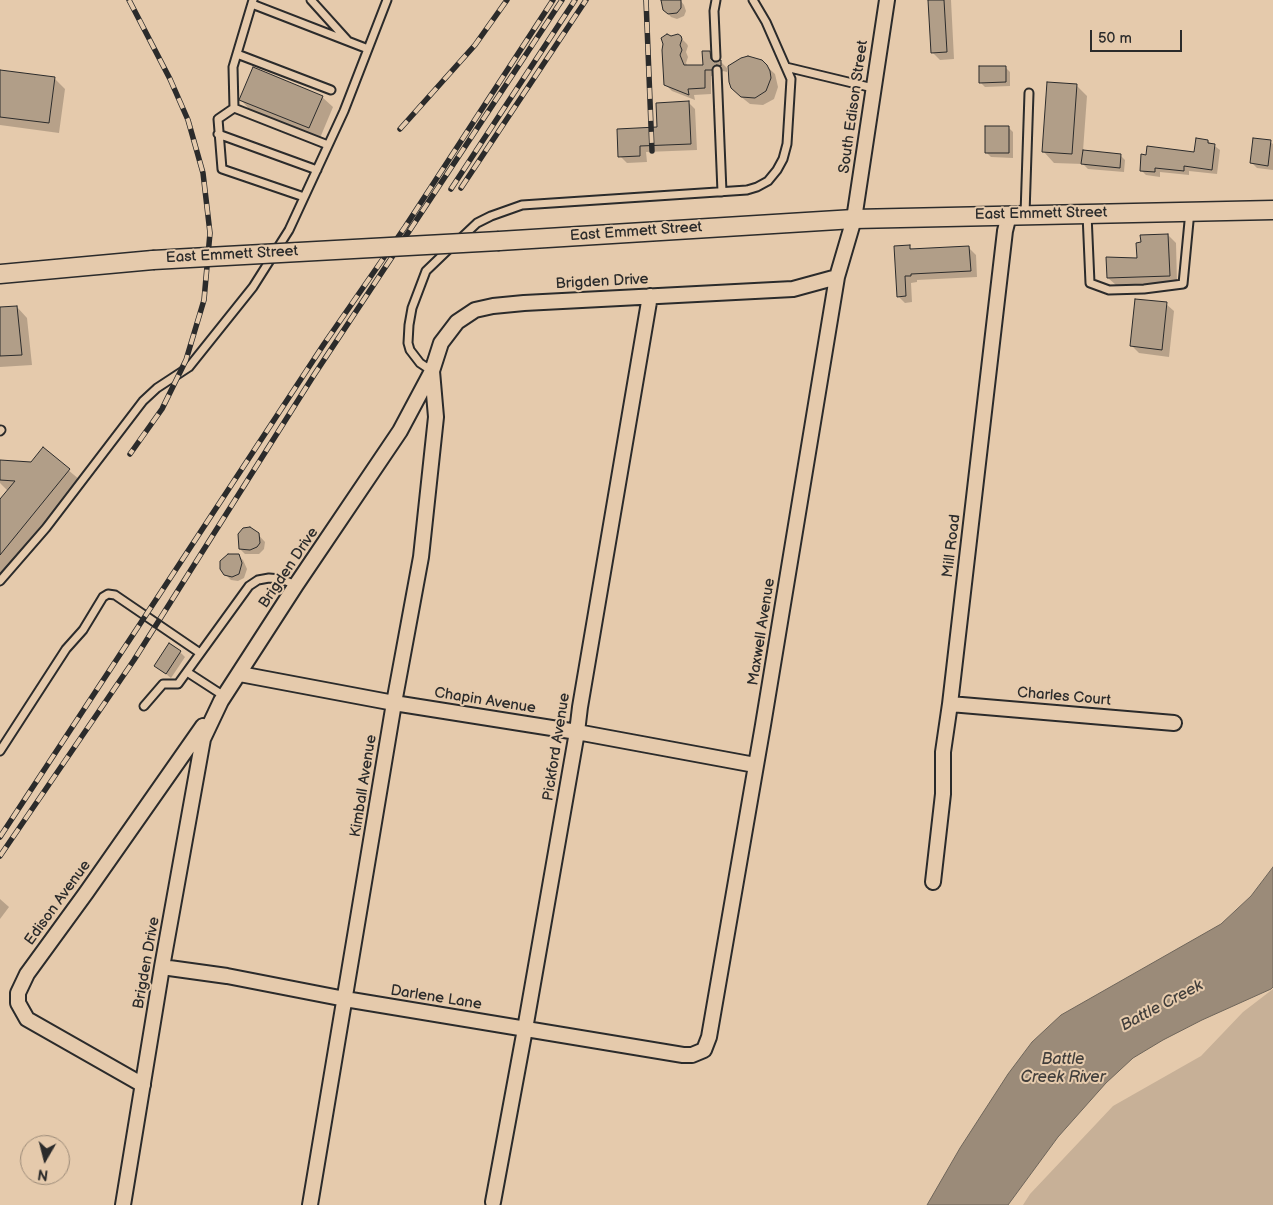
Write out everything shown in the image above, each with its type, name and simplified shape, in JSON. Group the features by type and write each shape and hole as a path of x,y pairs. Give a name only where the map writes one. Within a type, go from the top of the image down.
{"street":[{"name":"South Edison Street","path":"854,219 887,0"},
{"name":"East Emmett Street","path":"0,274 153,260 854,219 1273,210"},
{"name":"Mill Road","path":"933,882 942,794 942,752 950,704 1005,231 1017,215"},
{"name":"Maxwell Avenue","path":"704,1050 709,1037 837,277 854,219"},
{"name":"Brigden Drive","path":"123,1205 162,966 203,739 223,699 296,585 400,431 432,371 441,343 457,322 475,310 524,302 793,289 837,277"},
{"name":"Pickford Avenue","path":"493,1202 577,732 650,296"},
{"name":"Kimball Avenue","path":"310,1205 394,703 421,557 436,417 432,371"},
{"name":"Chapin Avenue","path":"240,674 252,678 394,703 577,732 755,764"},
{"name":"Edison Avenue","path":"143,1085 27,1018 18,1003 18,993 27,974 223,699"},
{"name":"Charles Court","path":"950,704 1174,723"},
{"name":"Darlene Lane","path":"162,966 227,976 345,999 683,1055 692,1055 704,1050"}],"lane":[{"path":"312,0 349,42"},
{"path":"0,581 46,528 143,401 157,388 189,367 253,287 289,230 304,198 344,111 387,0"},
{"path":"716,0 714,12 716,57"},
{"path":"432,371 420,363 410,350 409,334 412,308 429,267 477,223 522,205 747,190 768,181 783,159 787,144 791,78 766,22 753,0"},
{"path":"234,108 234,67 252,2 368,49"},
{"path":"237,54 331,90"},
{"path":"786,67 873,88"},
{"path":"717,70 722,192"},
{"path":"1017,215 1029,93"},
{"path":"234,108 328,145"},
{"path":"234,108 218,119 222,169 304,198"},
{"path":"218,134 317,170"},
{"path":"1087,213 1090,284 1109,290 1144,289 1183,284 1190,211"},
{"path":"144,706 163,684 178,684 249,586 258,580 269,578 281,579 296,585"},
{"path":"0,751 66,649 82,630 103,597 108,594 115,595 200,654"},
{"path":"187,672 223,699"}],"shaded area":[{"path":"1273,989 1273,1205 1023,1205 1030,1194 1113,1106 1201,1056 1243,1012"}],"water":[{"name":"Battle Creek River","path":"1273,867 1273,987 1271,989 1202,1020 1133,1058 1106,1083 1058,1137 1008,1205 927,1205 960,1148 1008,1074 1032,1042 1061,1015 1221,924 1251,896"}],"building":[{"path":"661,0 681,0 681,8 677,13 668,14 663,10"},
{"path":"928,0 944,0 947,52 931,53"},
{"path":"667,34 671,36 678,34 681,36 680,45 682,50 680,55 684,65 703,65 702,51 710,51 711,59 714,62 721,60 721,66 716,65 712,70 705,70 705,88 688,89 689,95 664,85 663,44 661,38"},
{"path":"748,56 762,60 770,71 771,78 766,91 755,98 741,97 731,88 729,82 728,66"},
{"path":"979,66 1006,66 1006,82 979,83"},
{"path":"253,67 323,96 309,128 239,100"},
{"path":"0,70 55,77 49,123 0,117"},
{"path":"1047,82 1077,84 1072,154 1042,152"},
{"path":"689,101 691,144 640,146 640,156 618,157 617,129 657,127 656,103"},
{"path":"985,126 1009,126 1009,153 985,153"},
{"path":"1196,138 1208,140 1208,143 1215,144 1212,170 1184,166 1184,171 1155,168 1155,172 1140,171 1141,154 1146,155 1147,146 1194,152"},
{"path":"1253,138 1271,140 1268,166 1250,163"},
{"path":"1083,150 1121,154 1120,168 1081,164"},
{"path":"1168,234 1170,276 1107,278 1106,257 1137,258 1136,243 1141,242 1140,235"},
{"path":"910,245 910,249 969,246 971,271 911,274 911,276 905,276 906,296 897,297 894,246"},
{"path":"1135,299 1167,302 1162,350 1130,346"},
{"path":"17,306 22,355 0,356 0,307"},
{"path":"43,447 70,469 0,555 0,499 15,481 0,480 0,460 31,462"},
{"path":"250,527 259,533 260,543 257,547 250,550 239,549 238,534 243,528"},
{"path":"228,554 239,554 242,563 239,574 232,577 224,575 220,569 220,561"},
{"path":"169,643 181,651 166,674 154,666"}],"railway":[{"path":"129,0 170,79 188,120 203,173 210,233 204,300 186,360 162,409 130,454"},
{"path":"400,129 475,45 507,0"},
{"path":"0,837 324,344 405,227 553,0"},
{"path":"0,856 134,660 314,375 562,0"},
{"path":"451,189 575,0"},
{"path":"461,188 586,0"},
{"path":"646,0 652,151"}],"water label":[{"name":"Battle Creek","path":"1162,1006"}]}
